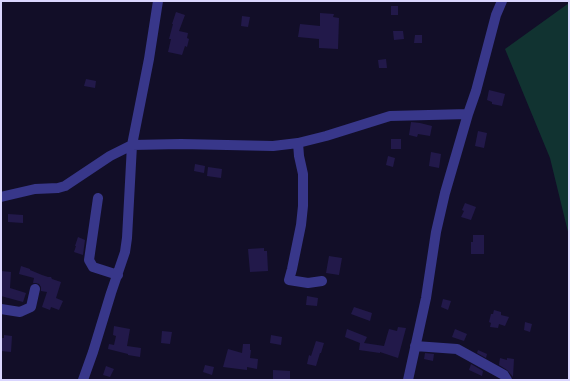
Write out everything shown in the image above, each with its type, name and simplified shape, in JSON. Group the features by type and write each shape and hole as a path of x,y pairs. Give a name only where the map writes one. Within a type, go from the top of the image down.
{"street":[{"path":"83,380 94,352 126,246 132,145 149,59 158,1"},
{"path":"408,380 426,298 436,232 445,193 476,91 496,14 502,1"},
{"path":"1,197 35,189 58,188 65,186 110,156 132,145 181,144 273,146 298,143 326,136 390,116 468,114"},
{"path":"298,143 303,174 303,206 301,225 289,280 308,283 322,282"},
{"path":"98,198 88,260 93,267 118,275"},
{"path":"1,309 20,312 31,307 35,289"},
{"path":"415,346 457,349 504,375 507,380"}],"green space":[{"path":"569,3 569,236 550,158 505,49"}],"building":[{"path":"391,6 398,6 398,15 391,15"},
{"path":"176,12 185,15 179,31 188,33 187,38 189,39 187,47 185,46 182,55 168,52 172,24"},
{"path":"320,13 334,14 333,17 339,18 338,49 319,48 319,39 298,37 300,24 320,26"},
{"path":"242,16 250,17 248,27 241,26"},
{"path":"393,31 403,31 404,39 394,40"},
{"path":"415,35 422,35 422,43 414,43"},
{"path":"386,59 387,68 379,68 378,60"},
{"path":"86,79 96,81 95,88 84,86"},
{"path":"489,90 505,94 502,106 492,104 492,102 487,100"},
{"path":"411,122 432,126 430,136 418,134 417,137 409,135"},
{"path":"478,131 487,133 484,148 475,146"},
{"path":"391,139 401,139 401,149 391,149"},
{"path":"431,152 441,154 439,168 429,166"},
{"path":"388,156 395,158 393,167 386,165"},
{"path":"195,164 205,166 204,173 194,171"},
{"path":"208,167 222,169 221,178 207,176"},
{"path":"465,203 476,207 471,220 461,217 464,211 462,210"},
{"path":"8,214 23,215 23,223 8,222"},
{"path":"473,235 484,235 484,254 471,254 471,242 473,242"},
{"path":"78,237 85,240 83,255 74,252"},
{"path":"264,248 264,251 267,251 268,271 250,272 248,249"},
{"path":"329,256 342,258 339,275 326,273"},
{"path":"21,266 61,282 56,298 63,301 59,310 51,307 50,310 42,307 47,292 41,291 39,284 33,283 34,278 19,274"},
{"path":"1,271 11,272 10,288 26,293 23,302 1,296"},
{"path":"307,296 318,298 317,306 306,305"},
{"path":"443,299 451,301 448,310 441,307"},
{"path":"354,307 372,313 370,321 351,314"},
{"path":"494,310 501,312 501,315 509,317 505,326 499,324 498,328 490,327 491,323 489,322 491,314 493,314"},
{"path":"525,322 532,324 530,332 524,330"},
{"path":"114,326 130,329 127,346 141,348 140,357 108,349 109,344 114,345 116,336 113,335"},
{"path":"398,327 406,328 398,358 380,352 359,350 360,343 345,337 347,329 367,337 364,343 384,346 389,329 397,331"},
{"path":"455,329 467,334 464,341 452,337"},
{"path":"162,331 172,332 170,344 161,343"},
{"path":"4,335 12,336 11,352 1,351 1,338 4,338"},
{"path":"271,335 282,337 281,345 270,343"},
{"path":"316,341 324,343 316,366 307,364 309,355 311,356"},
{"path":"243,344 250,344 250,358 258,359 257,369 247,367 247,370 223,367 228,349 242,353"},
{"path":"478,350 487,354 486,358 477,353"},
{"path":"425,353 434,354 433,361 424,359"},
{"path":"500,358 507,360 507,358 514,359 513,377 507,370 499,365"},
{"path":"471,364 483,371 482,376 469,370"},
{"path":"205,365 214,367 212,375 203,372"},
{"path":"106,366 114,369 110,377 103,375"},
{"path":"273,370 290,371 290,380 273,379"}]}
